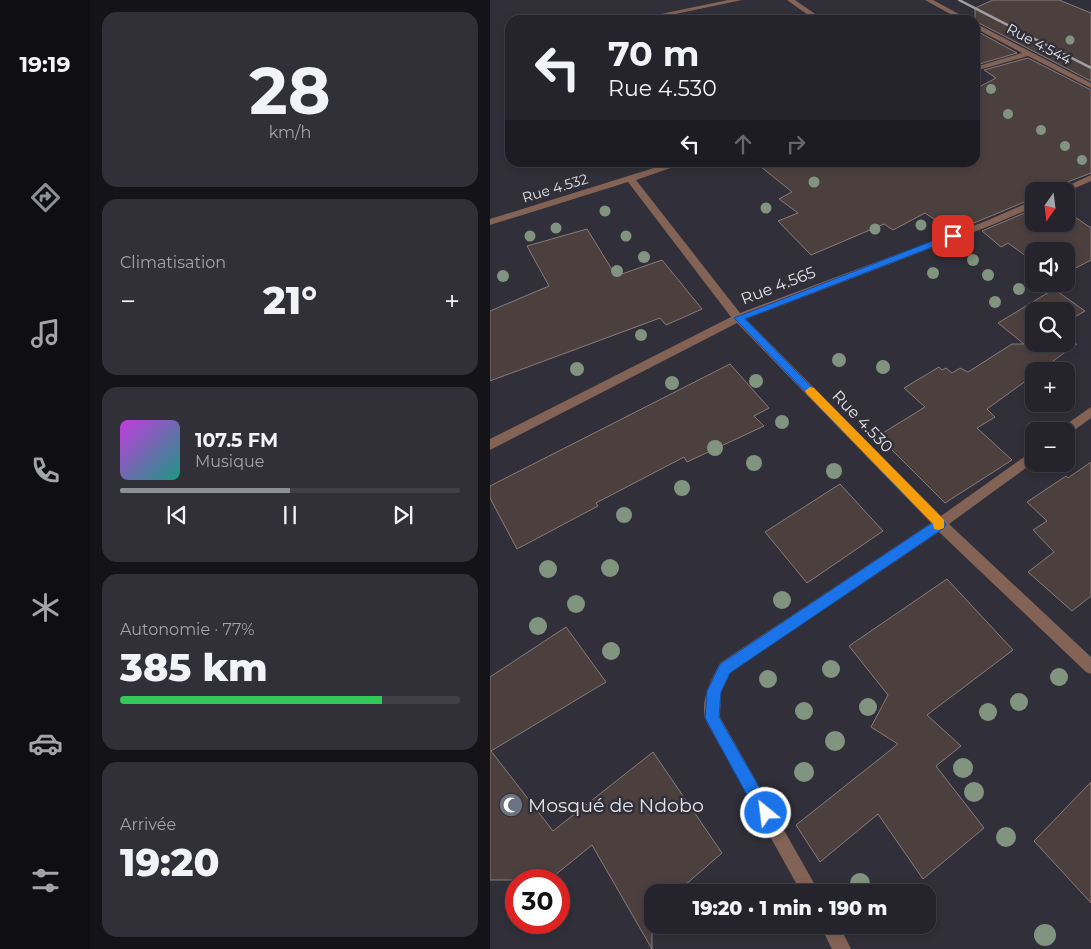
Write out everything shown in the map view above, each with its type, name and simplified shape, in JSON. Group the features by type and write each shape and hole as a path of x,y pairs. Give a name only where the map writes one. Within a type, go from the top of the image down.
{"street":[{"path":"662,15 739,0"},
{"path":"790,0 812,15"},
{"path":"928,0 956,15"},
{"name":"Rue 4.544","path":"980,27 1091,86"},
{"path":"980,68 1030,53"},
{"name":"Rue 4.532","path":"490,222 669,167"},
{"path":"1075,185 1091,178"},
{"name":"Rue 4.530","path":"631,180 738,318 940,524 1091,667"},
{"name":"Rue 4.565","path":"490,445 738,318 989,223 1025,207"},
{"path":"1075,424 1091,412"},
{"path":"805,884 712,718 714,691 725,668 940,524 1025,462"},
{"path":"833,934 842,949"}],"building":[{"path":"993,0 1059,0 1091,13 1091,81 980,24 980,15 975,15 975,8"},
{"path":"980,33 1017,53 980,64"},
{"path":"1028,58 1091,90 1091,173 1068,182 1025,182 1025,202 974,223 966,216 946,227 925,213 893,230 884,224 811,255 778,221 798,213 779,199 792,192 761,167 980,167 980,86 996,78 984,70"},
{"path":"1025,213 1025,232 1075,232 1075,217 1091,228 1091,260 1075,268 1075,242 1025,242 1025,255 1008,243 1001,247 982,231"},
{"path":"587,229 616,276 662,260 702,309 666,325 660,318 490,381 490,311 549,286 527,246"},
{"path":"1049,292 1058,292 1072,302 1033,302"},
{"path":"1075,304 1085,311 1075,317"},
{"path":"1025,307 1025,352 1066,352 1052,362 1025,362 1025,382 987,409 995,417 977,428 1012,460 945,503 878,436 925,407 904,388 939,367 942,370 946,368 952,373 960,368 968,372 1012,344 1024,344 998,323"},
{"path":"730,364 769,408 754,416 764,426 687,462 684,457 596,503 598,506 517,549 490,498 490,486"},
{"path":"1091,462 1091,596 1072,611 1028,572 1054,552 1033,530 1047,521 1027,502"},
{"path":"840,484 883,531 807,583 765,532"},
{"path":"947,579 1013,650 927,715 961,746 936,766 984,828 923,879 878,814 820,862 796,825 898,744 871,727 888,695 849,646"},
{"path":"566,627 606,682 491,751 553,831 653,752 722,853 686,884 644,884 644,934 652,934 652,949 592,845 563,869 505,869 505,880 490,880 490,677"},
{"path":"1091,782 1091,903 1034,841"}],"railway":[{"path":"959,0 1091,68"}],"slow traffic":[{"path":"810,391 939,525"}],"place":[{"name":"Mosqué de Ndobo","path":"511,805"}],"route":[{"path":"766,813 712,718 714,691 725,668 940,524 738,318 953,236"}]}
